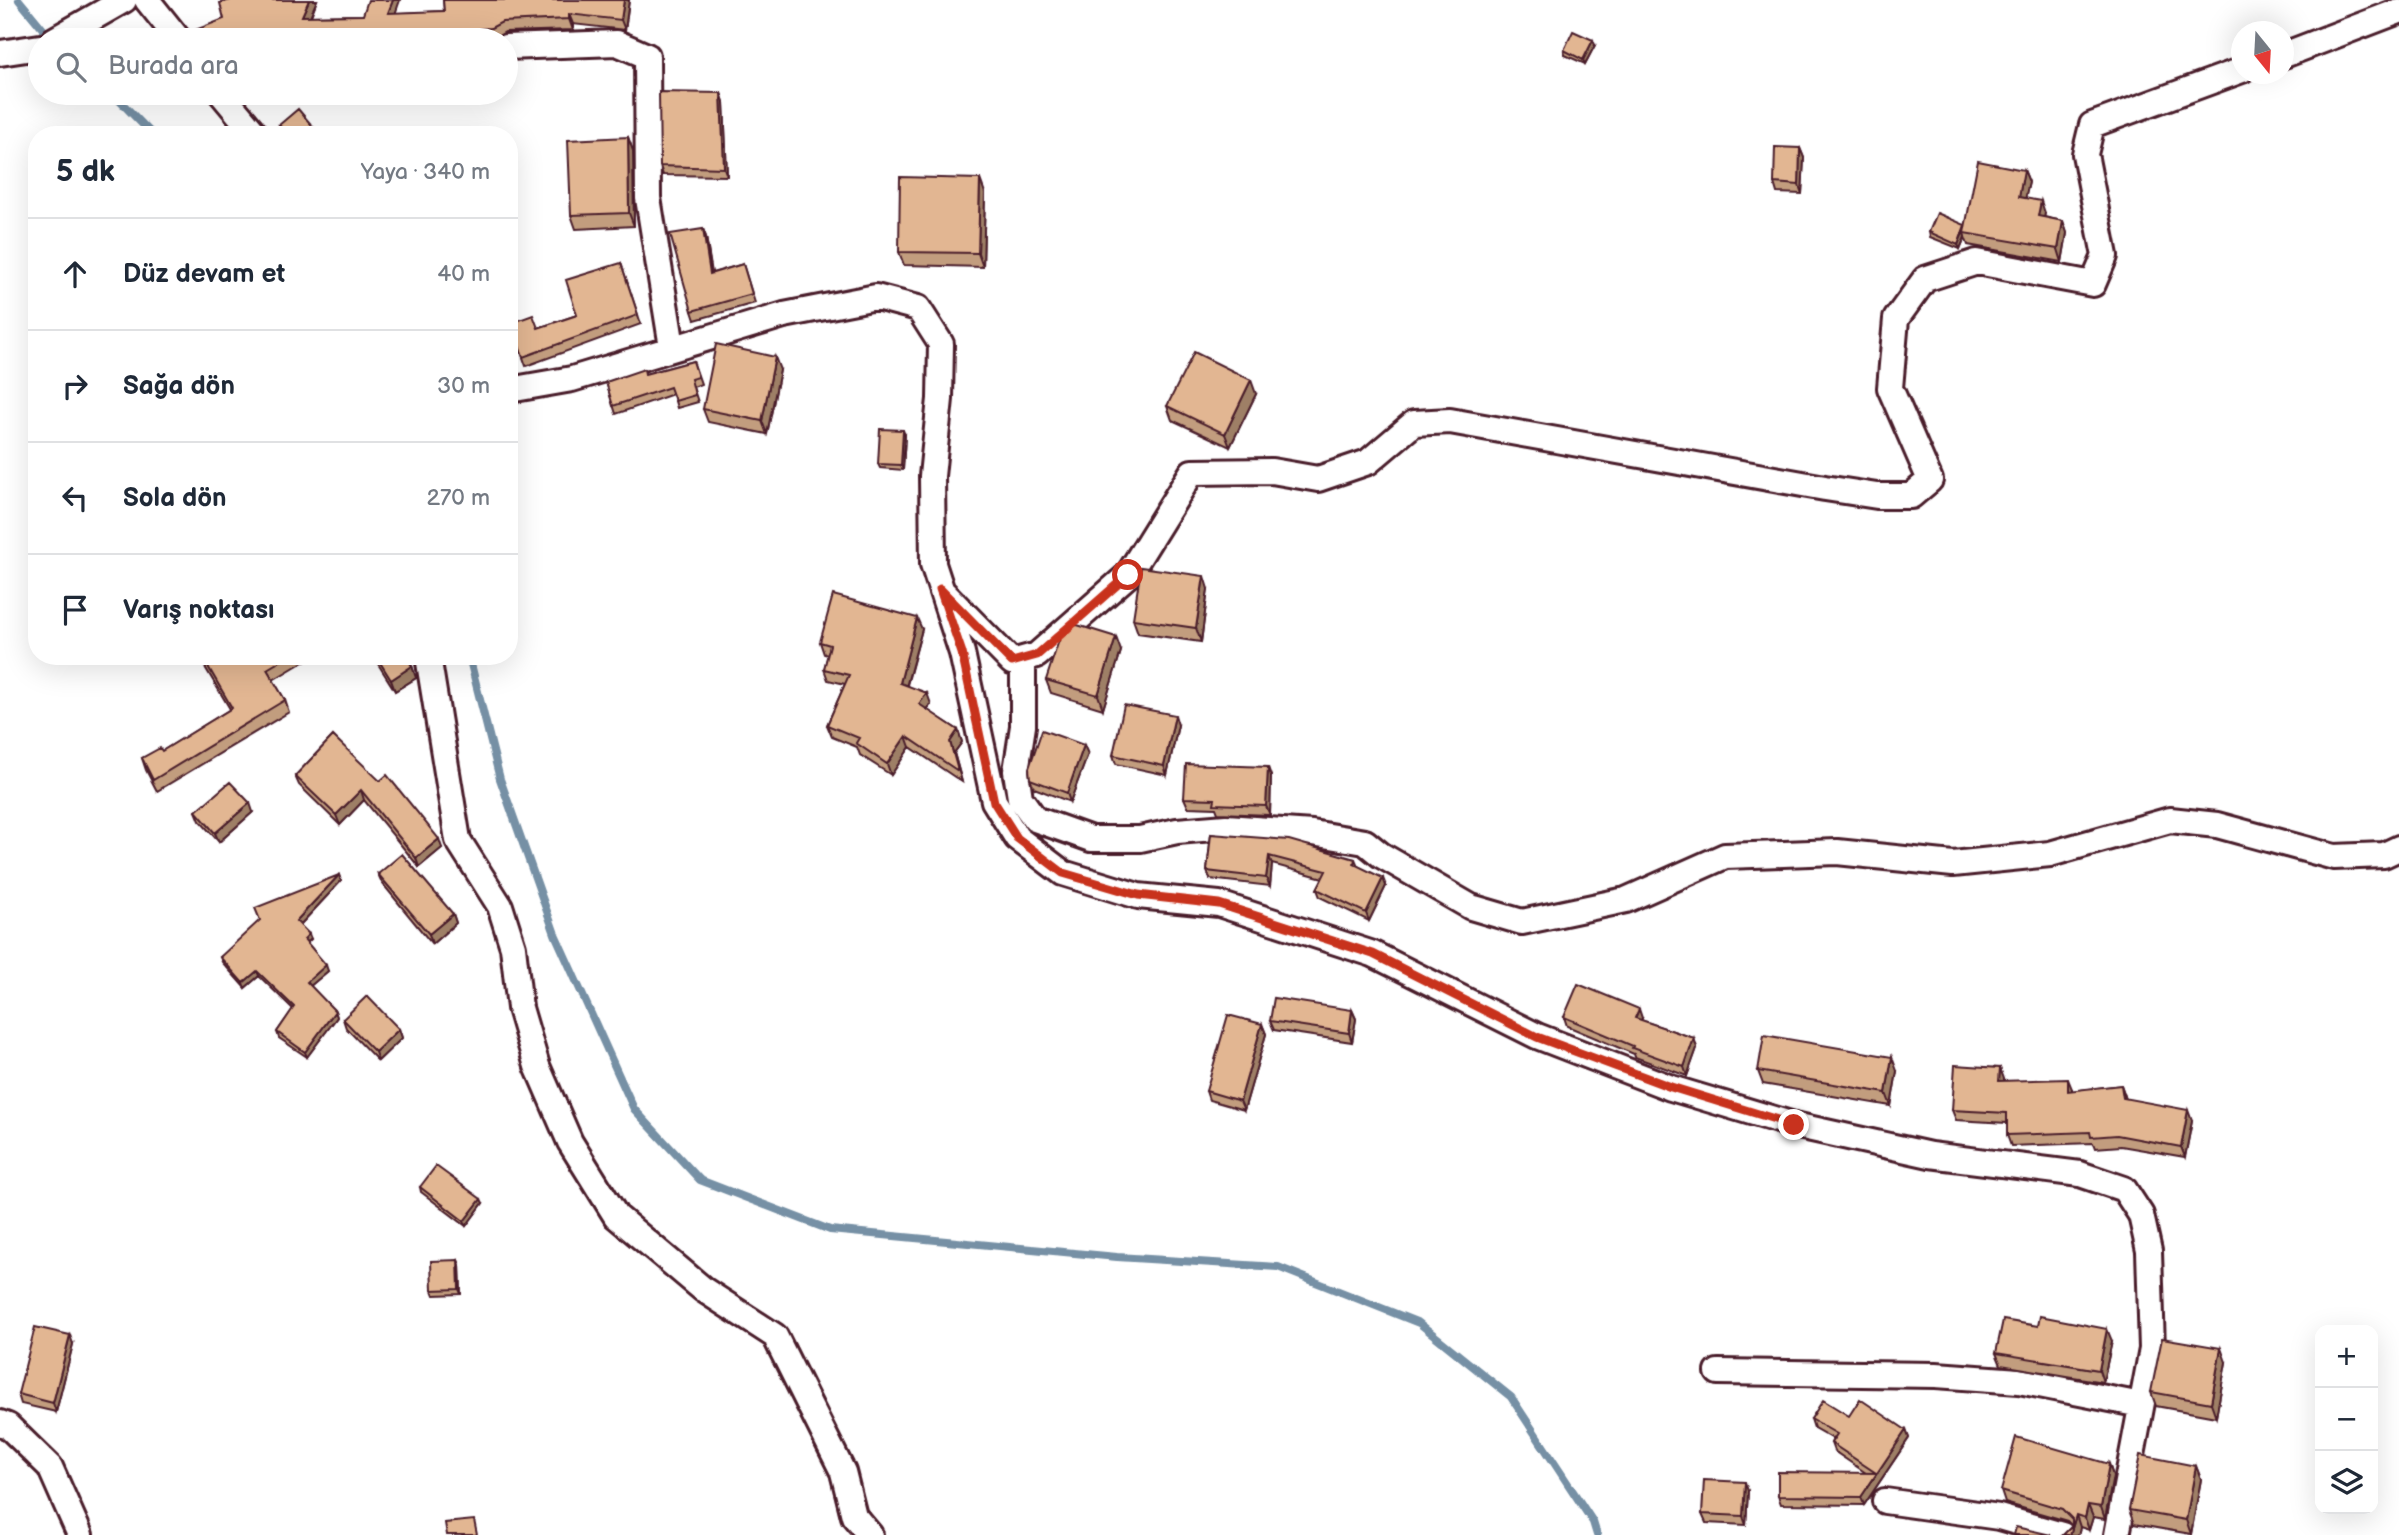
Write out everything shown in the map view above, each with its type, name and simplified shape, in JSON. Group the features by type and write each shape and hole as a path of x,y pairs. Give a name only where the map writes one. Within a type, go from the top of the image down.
{"street":[{"path":"75,28 124,0"},
{"path":"147,0 169,28"},
{"path":"2294,51 2399,11"},
{"path":"518,47 617,43 647,55 649,198 672,347"},
{"path":"0,53 28,49"},
{"path":"940,589 1012,662 1037,655 1128,575 1192,472 1272,471 1318,479 1368,462 1414,423 1450,421 1825,488 1877,496 1910,496 1930,480 1890,388 1896,319 1925,279 1977,262 2093,284 2105,256 2085,154 2092,125 2231,74"},
{"path":"230,105 248,126"},
{"path":"518,388 572,379 784,315 876,297 918,308 941,344 940,399 932,476 933,564 962,653 994,802 1017,838 1063,873 1138,895 1219,904 1373,954 1537,1037 1671,1087 1794,1125 1930,1155 2080,1174 2124,1189 2141,1215 2149,1251 2152,1349 2117,1535"},
{"path":"1023,659 1023,726 1016,771 1020,798 1035,819 1091,839 1140,839 1177,831 1226,827 1312,833 1356,840 1365,842 1381,855 1471,907 1522,922 1626,900 1726,856 1837,852 1953,864 2050,854 2170,820 2217,825 2334,858 2384,855 2399,848"},
{"path":"429,665 458,840 500,906 513,947 520,1007 537,1066 570,1142 616,1216 704,1290 775,1336 843,1472 854,1516 870,1535"},
{"path":"1718,1372 1936,1375 2019,1381 2141,1405"},
{"path":"0,1423 8,1426 50,1467 80,1535"},
{"path":"1885,1501 1999,1517 2062,1535"}],"building":[{"path":"231,0 309,0 302,16 363,15 368,0 393,0 388,13 444,11 443,0 624,0 621,20 569,14 569,19 502,22 491,28 200,28 224,19 220,3"},
{"path":"1573,31 1593,40 1583,60 1564,50"},
{"path":"659,92 721,93 724,168 660,166"},
{"path":"298,109 312,126 280,126"},
{"path":"628,137 629,213 571,215 568,140"},
{"path":"1775,147 1800,148 1799,185 1774,183"},
{"path":"1978,161 2024,170 2019,197 2041,201 2038,216 2063,221 2058,249 1964,233"},
{"path":"900,177 980,179 978,253 899,252"},
{"path":"1937,213 1965,225 1958,245 1929,232"},
{"path":"703,229 710,274 743,264 752,294 692,311 670,234"},
{"path":"621,263 638,315 523,357 518,343 518,320 533,315 538,328 577,315 566,280"},
{"path":"716,344 775,357 762,421 703,409"},
{"path":"1194,352 1251,380 1225,434 1167,406"},
{"path":"693,361 698,377 691,379 695,395 675,401 670,387 613,406 606,382 644,369 645,374"},
{"path":"880,429 903,430 901,465 878,464"},
{"path":"1141,567 1204,576 1196,628 1133,619"},
{"path":"833,595 917,618 900,683 927,693 919,704 958,730 950,742 958,771 906,736 887,764 856,743 859,738 827,725 849,675 824,669 830,645 820,642"},
{"path":"1074,624 1116,637 1098,695 1046,680 1060,637"},
{"path":"207,665 274,665 267,669 285,700 153,780 142,758 160,748 162,751 232,708"},
{"path":"382,665 411,665 412,666 391,680"},
{"path":"1124,705 1175,715 1164,766 1113,755"},
{"path":"1042,730 1084,745 1067,793 1030,779 1029,768"},
{"path":"333,736 380,781 387,775 439,839 416,858 361,790 336,815 295,776"},
{"path":"1186,764 1268,767 1266,806 1214,804 1215,799 1184,798"},
{"path":"230,782 250,803 215,833 196,811"},
{"path":"1211,834 1289,840 1355,859 1354,864 1383,878 1366,913 1317,889 1326,871 1269,856 1266,878 1207,871"},
{"path":"402,854 453,914 429,934 378,874"},
{"path":"339,875 296,921 309,934 304,939 326,965 307,982 335,1011 305,1052 277,1032 294,1007 257,971 243,983 220,957 260,920 255,908"},
{"path":"1578,984 1639,1009 1635,1018 1694,1038 1684,1067 1632,1048 1633,1046 1564,1017"},
{"path":"367,996 399,1029 375,1052 343,1019"},
{"path":"1274,998 1352,1010 1349,1033 1270,1021"},
{"path":"1228,1015 1262,1024 1240,1101 1206,1091"},
{"path":"1764,1035 1892,1057 1886,1093 1758,1071"},
{"path":"1955,1065 2000,1068 1999,1081 2068,1079 2068,1091 2121,1085 2123,1098 2188,1110 2181,1147 2117,1135 2091,1137 2090,1132 2007,1135 2007,1113 1952,1110"},
{"path":"436,1166 481,1199 464,1221 420,1187"},
{"path":"458,1260 459,1289 432,1290 431,1261"},
{"path":"2040,1316 2107,1329 2099,1370 1996,1353 2003,1320 2038,1326"},
{"path":"35,1327 70,1335 53,1403 18,1394"},
{"path":"2162,1338 2221,1348 2211,1403 2151,1392"},
{"path":"1860,1399 1906,1430 1861,1497 1778,1496 1778,1472 1876,1473 1831,1443 1837,1434 1811,1419 1823,1400 1849,1416"},
{"path":"2016,1437 2109,1464 2101,1507 2088,1505 2085,1518 2076,1515 2070,1535 2063,1535 2072,1526 2072,1519 2062,1509 2001,1491"},
{"path":"2140,1455 2196,1466 2186,1520 2129,1510"},
{"path":"1704,1480 1745,1482 1743,1516 1702,1514"},
{"path":"474,1520 477,1535 447,1535 445,1523"},
{"path":"2016,1527 2051,1535 2014,1535"}],"waterway":[{"path":"19,0 42,28"},
{"path":"124,105 144,126"},
{"path":"471,665 500,779 555,934 634,1109 700,1180 830,1230 1117,1257 1278,1267 1419,1323 1511,1397 1593,1522 1597,1535"}],"route":[{"path":"1128,575 1037,655 1012,662 940,589 962,653 994,802 1017,838 1063,873 1138,895 1219,904 1373,954 1481,1006 1537,1037 1671,1087 1794,1125"}]}
